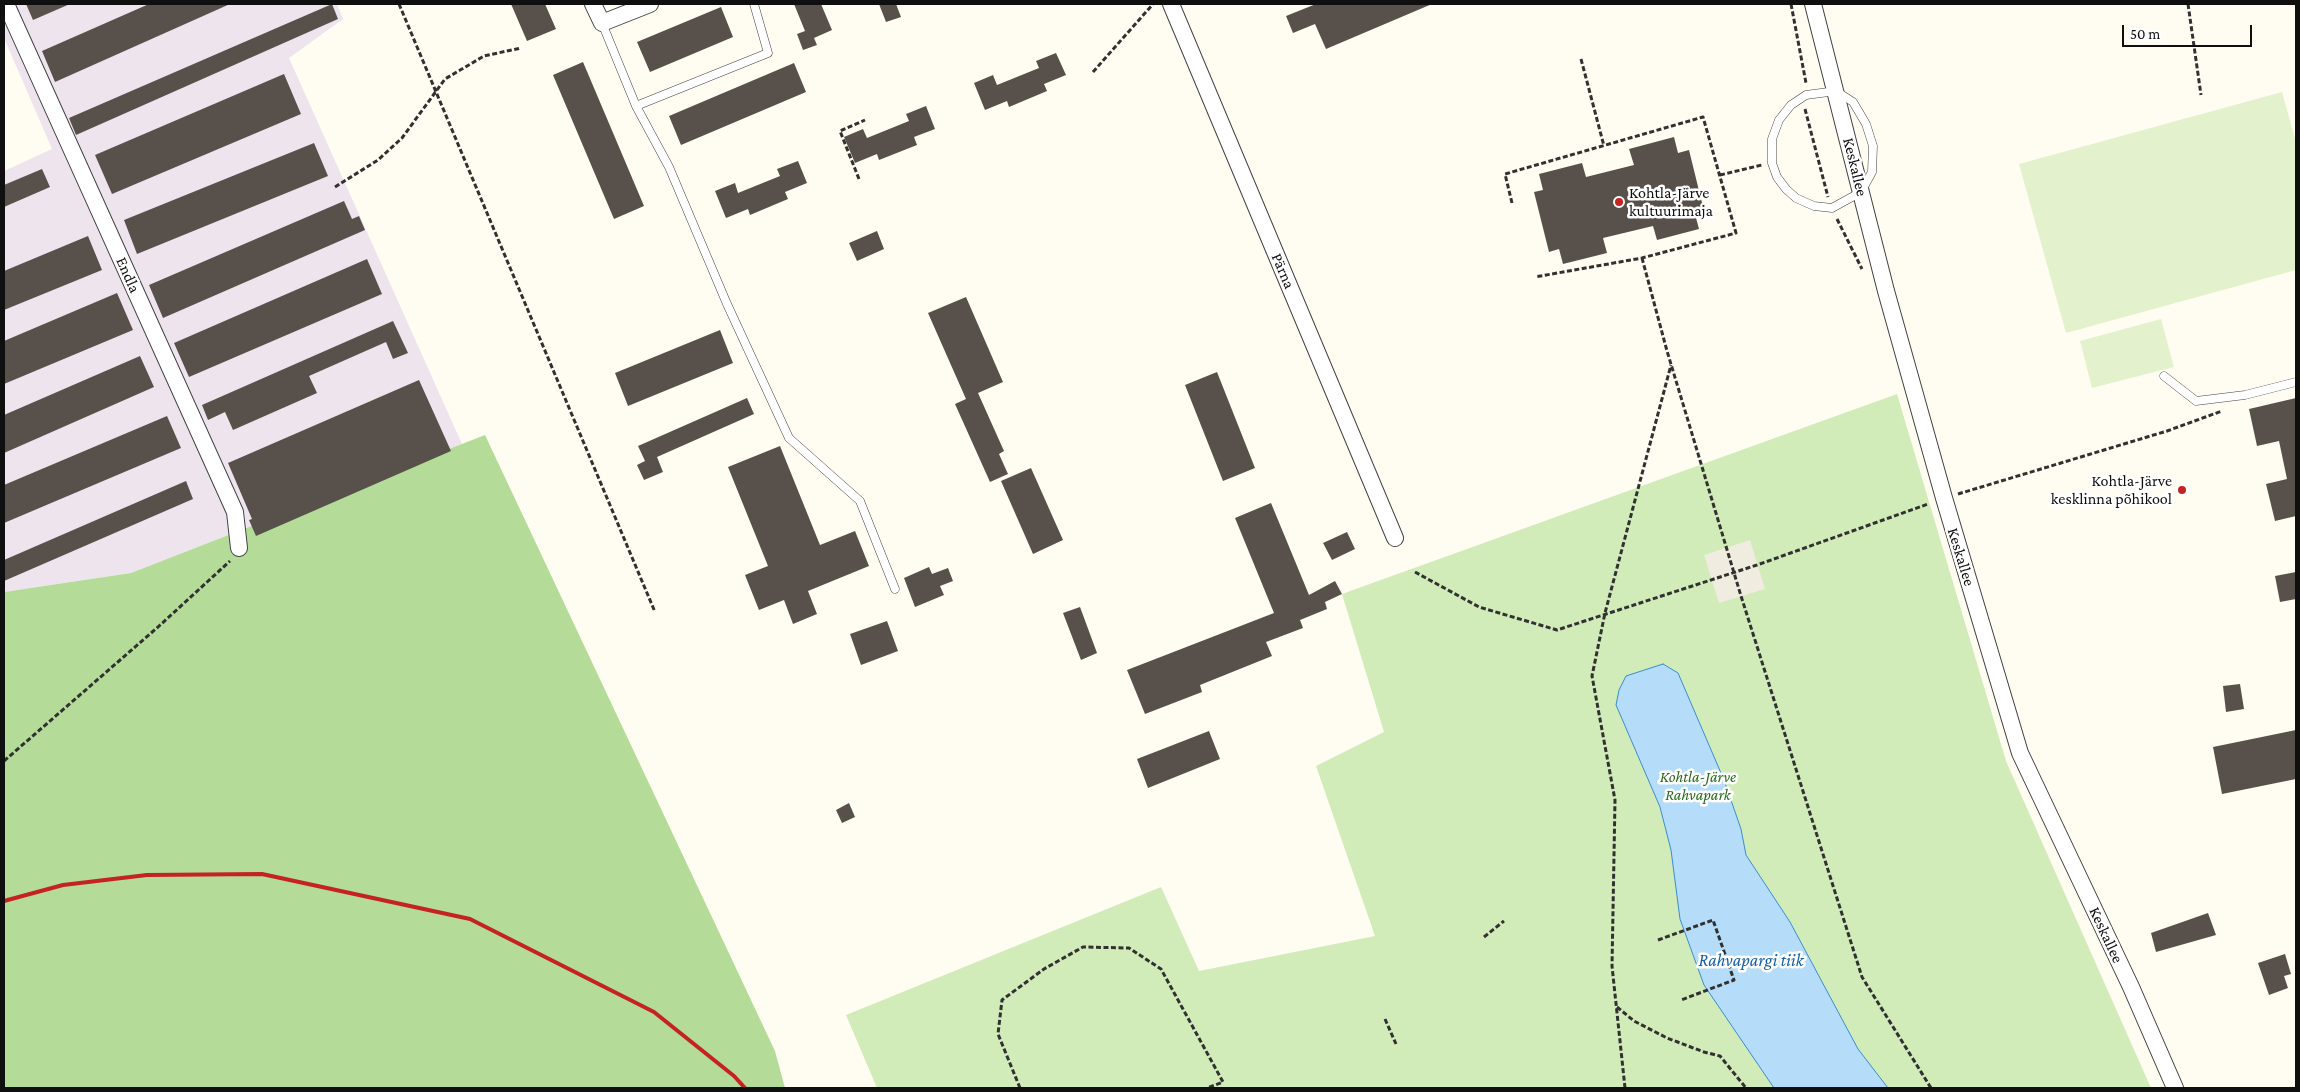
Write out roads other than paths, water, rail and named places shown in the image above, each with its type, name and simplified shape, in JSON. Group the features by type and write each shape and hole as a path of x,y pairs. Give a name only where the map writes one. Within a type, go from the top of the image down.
{"street":[{"name":"Endla","path":"6,4 235,512 240,548"},
{"path":"594,4 602,23 650,4"},
{"name":"Pärna","path":"1171,4 1395,538"},
{"name":"Keskallee","path":"1813,4 1888,300 1944,498 2020,754 2131,987 2175,1088"}],"lane":[{"path":"636,106 768,53 754,4"},
{"path":"602,23 636,106 669,167 727,304 789,438 860,501 895,590"},
{"path":"1836,91 1852,102 1866,124 1874,146 1872,172 1861,192 1832,208 1814,206 1796,198 1786,189 1778,177 1772,163 1772,139 1779,120 1791,105 1806,95 1836,91"},
{"path":"2164,376 2196,401 2245,395 2296,382"}],"water":[{"name":"Rahvapargi tiik","path":"1663,664 1678,673 1724,780 1741,829 1746,855 1790,922 1858,1049 1888,1088 1774,1088 1704,985 1680,919 1671,850 1660,807 1616,705 1619,690 1626,676"}],"railway":[{"path":"4,901 63,885 147,875 262,874 470,919 654,1012 734,1076 745,1088"}],"place":[{"name":"Kohtla-Järve kultuurimaja","path":"1619,202"},
{"name":"Kohtla-Järve kesklinna põhikool","path":"2182,490"}],"park label":[{"name":"Kohtla-Järve Rahvapark","path":"1698,786"}]}
